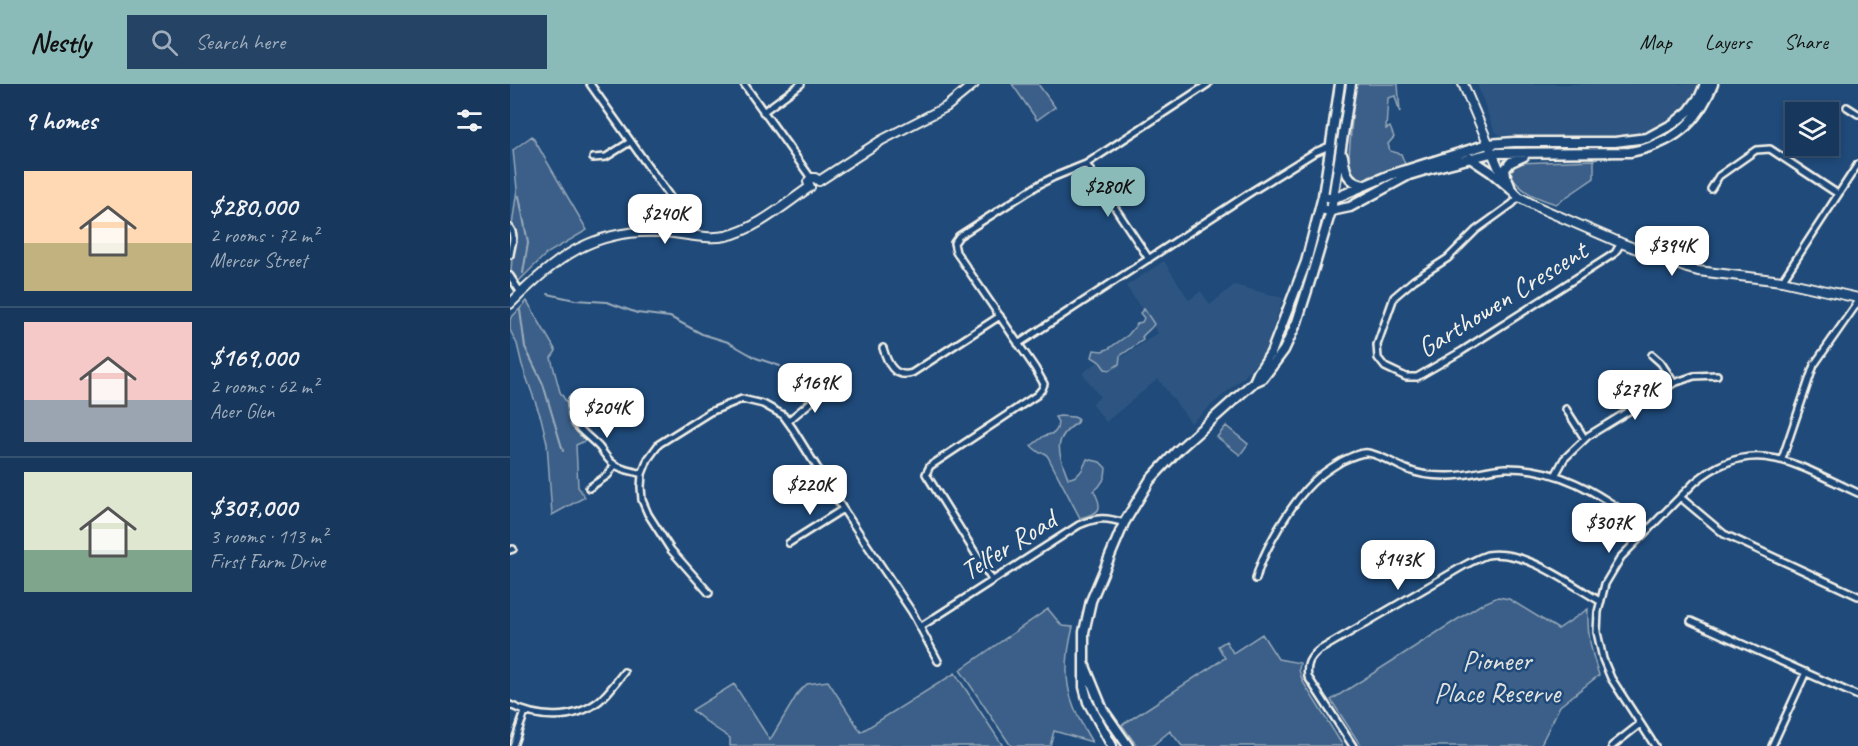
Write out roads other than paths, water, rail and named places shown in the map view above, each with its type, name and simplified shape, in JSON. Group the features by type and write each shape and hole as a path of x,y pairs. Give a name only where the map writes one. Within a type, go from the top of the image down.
{"main road":[{"path":"1254,382 1271,353 1306,262 1323,196 1340,84"},
{"path":"1112,745 1088,702 1084,687 1084,632 1087,615 1103,570 1124,523 1141,493 1163,465 1254,382 1263,378 1284,350 1308,289 1331,211 1351,84"},
{"path":"1323,196 1333,198 1390,175 1488,144 1615,142 1647,138 1673,124 1689,111 1700,96 1705,84"},
{"path":"1320,209 1331,211 1350,207 1409,175 1491,153 1630,152 1658,145 1674,136 1694,119 1707,100 1713,84"},
{"path":"1332,145 1342,143"},
{"path":"1342,143 1348,178 1365,185"},
{"path":"1511,189 1505,170 1511,162 1530,153"},
{"path":"1470,158 1511,189"},
{"path":"1084,663 1103,710 1128,746"}],"street":[{"path":"590,84 674,206 675,233"},
{"path":"744,84 813,182"},
{"path":"763,112 801,84"},
{"path":"510,304 560,259 592,241 620,233 656,231 711,237 736,233 763,219 813,182 882,140 945,107 974,84"},
{"path":"992,580 926,474 930,466 1044,387 1042,378 956,252 954,243 956,239 1040,184 1086,164 1208,84"},
{"path":"1463,84 1491,153 1511,189 1540,208 1621,243 1698,271 1782,281 1858,300 1814,365 1782,459"},
{"path":"1846,107 1858,114"},
{"path":"593,158 606,157 630,142"},
{"path":"1018,344 1288,169 1315,152 1332,145"},
{"path":"1711,189 1719,176 1756,150 1770,149 1838,195"},
{"path":"1086,164 1149,259"},
{"path":"1782,281 1858,164"},
{"name":"Garthowen Crescent","path":"1520,197 1476,230 1448,258 1414,280 1394,297 1377,345 1378,358 1385,367 1406,377 1417,377 1462,351 1609,257 1621,243"},
{"path":"510,228 513,231 513,238 510,255"},
{"path":"510,276 521,293"},
{"path":"883,348 895,372 906,375 1000,316"},
{"path":"1652,355 1661,363 1674,383"},
{"path":"1556,474 1564,459 1585,439 1674,383 1694,376 1717,375"},
{"path":"788,422 814,398 818,388"},
{"path":"710,593 671,550 648,514 642,500 642,474 648,459 659,444 722,406 742,399 763,404 783,415 920,627 938,661"},
{"path":"572,400 571,411 578,428 615,465 642,474"},
{"path":"1566,409 1585,439"},
{"path":"1256,579 1259,566 1283,523 1311,483 1328,469 1350,457 1366,453 1425,475 1449,476 1503,468 1534,469 1556,474 1608,501 1649,528"},
{"path":"1655,746 1611,678 1603,659 1597,632 1600,601 1609,575 1621,557 1680,497 1708,471 1722,463 1753,456 1782,459 1858,492"},
{"path":"589,488 608,475 615,465"},
{"path":"1680,497 1724,534 1858,596"},
{"path":"789,543 843,509"},
{"name":"Telfer Road","path":"920,627 1079,525 1090,520 1109,518 1124,523"},
{"path":"1353,746 1308,677 1307,664 1318,651 1485,555 1509,555 1535,563 1600,601"},
{"path":"1691,621 1858,696"},
{"path":"510,705 525,712 543,716 580,712 600,700 624,672"},
{"path":"1772,746 1806,672"},
{"path":"513,746 525,712"},
{"path":"1612,746 1640,724"}],"waterway":[{"path":"519,196 528,243 523,273"},
{"path":"548,294 575,300 607,302 637,313 670,317 702,334 728,342 756,358 780,366"},
{"path":"520,310 525,347 543,384 563,451"}],"park label":[{"name":"Pioneer Place Reserve","path":"1497,676"}]}
